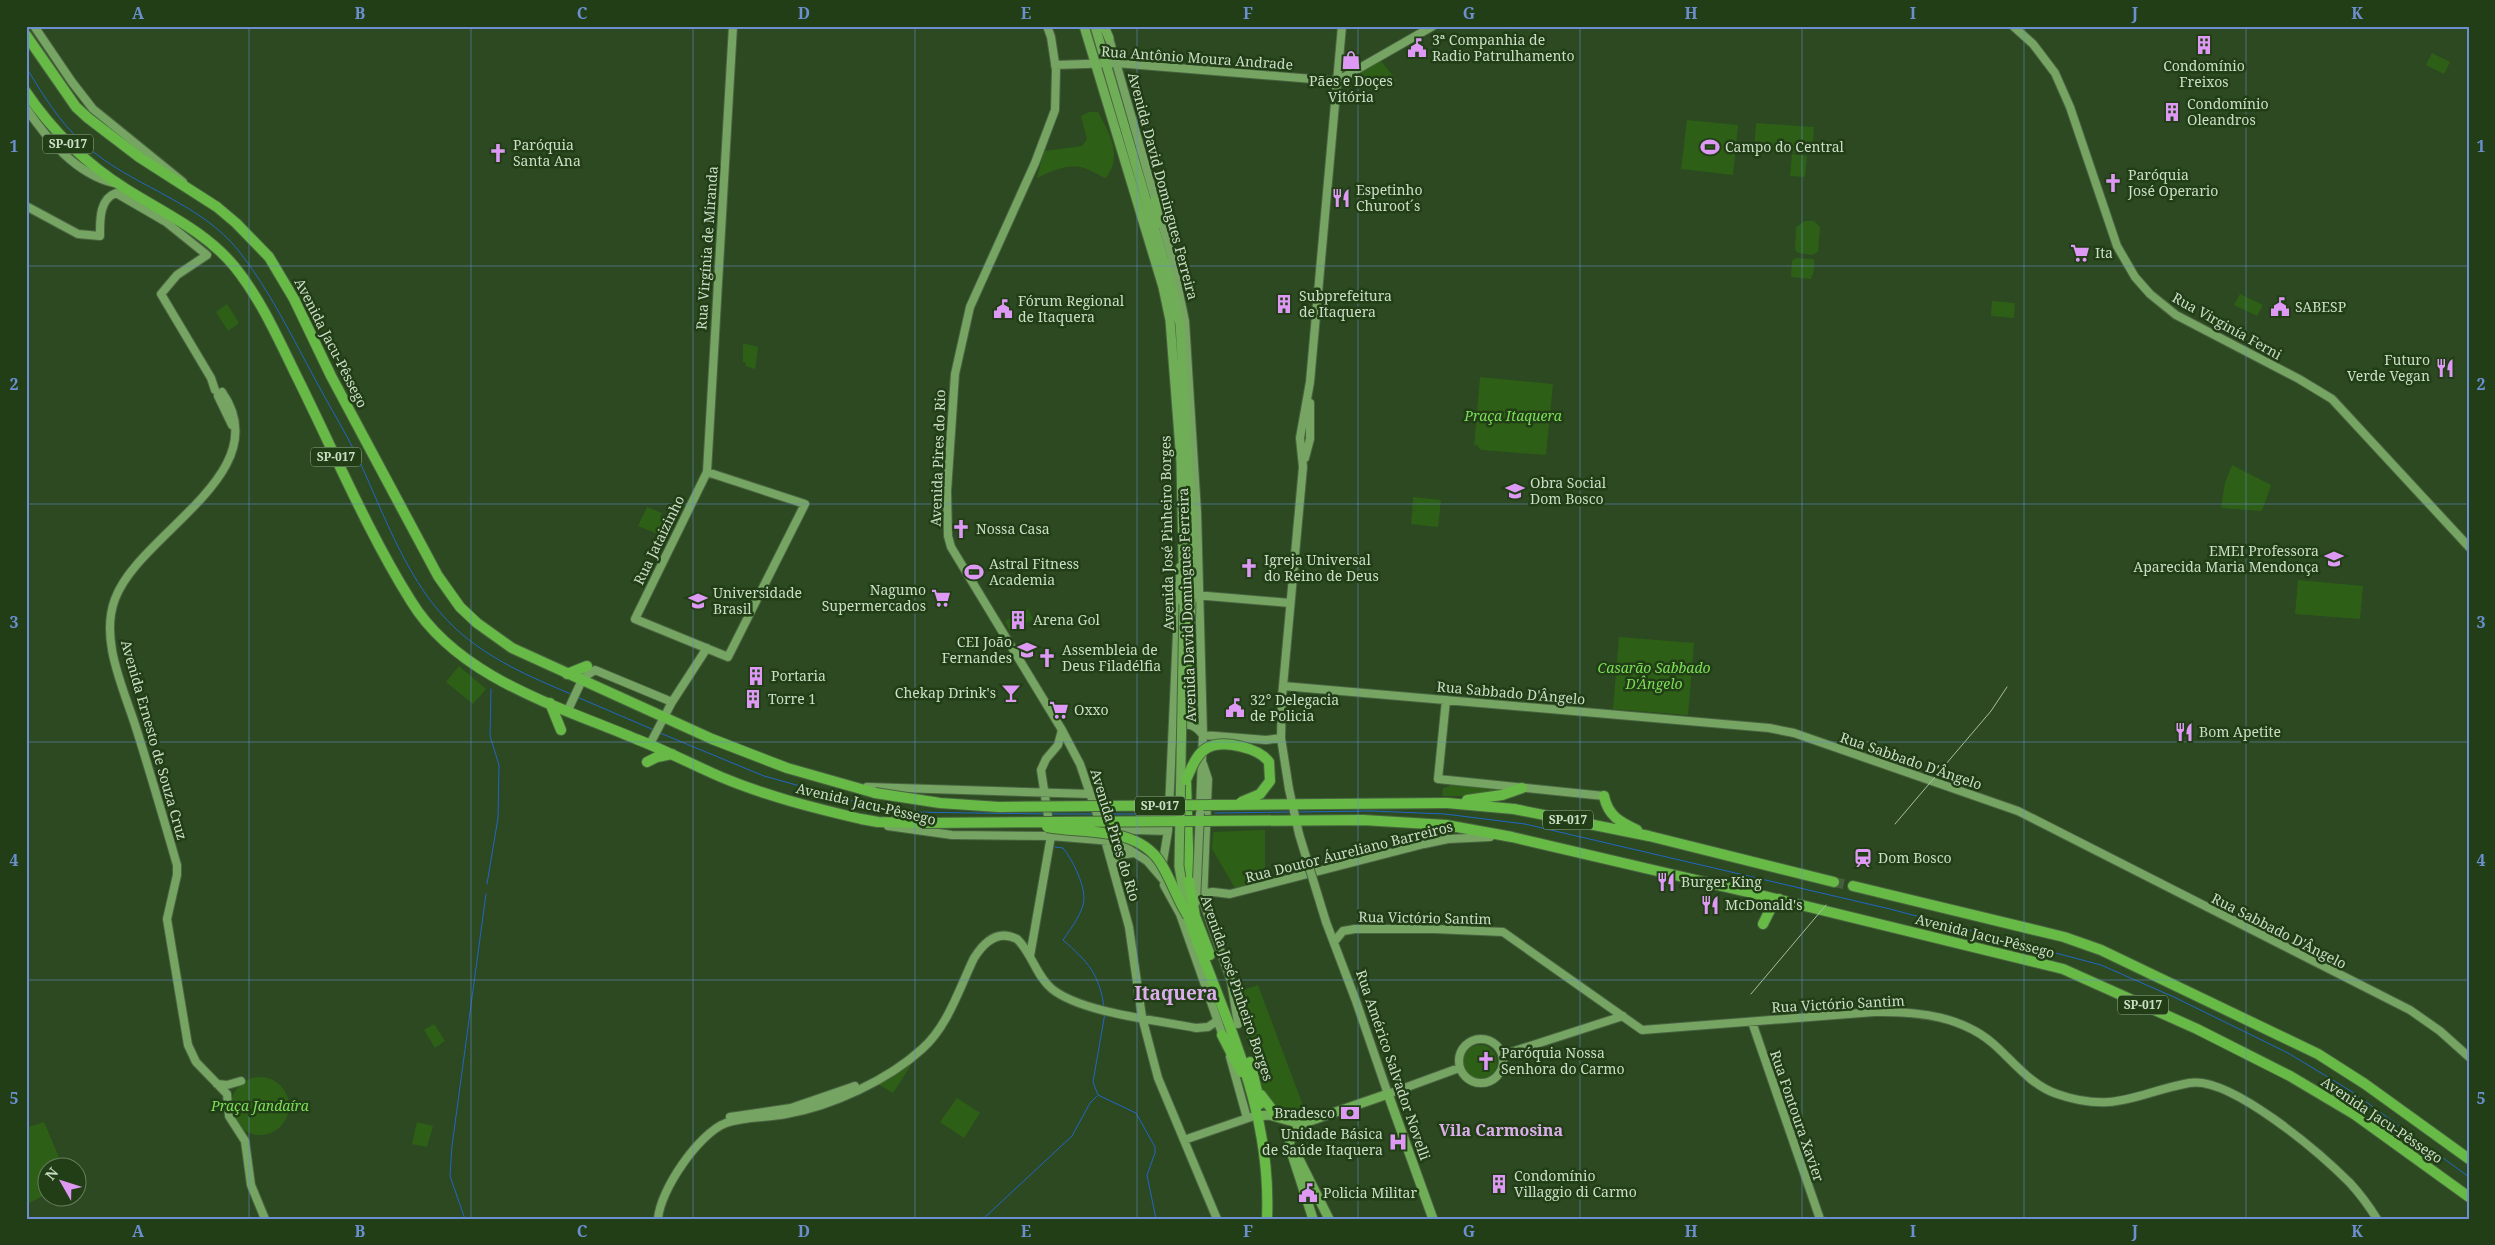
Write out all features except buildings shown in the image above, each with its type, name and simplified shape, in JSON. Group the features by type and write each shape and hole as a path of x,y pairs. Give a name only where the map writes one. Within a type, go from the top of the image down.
{"highway":[{"name":"Avenida Jacu-Pêssego","path":"26,35 76,107 88,118 139,157 189,188 242,229 269,257 283,278 375,459 449,592 460,607 493,636 512,648 567,674 581,683 662,719 754,756 875,793 940,803 999,807 1232,804"},
{"name":"Avenida Jacu-Pêssego","path":"26,92 61,138 118,189 200,234 224,254 256,297 392,568 421,616 441,638 471,662 550,703 569,708 651,743 722,777 773,795 878,822"},
{"path":"567,674 587,666"},
{"path":"550,703 561,730"},
{"path":"1186,780 1196,759 1208,748 1225,746 1258,751 1269,762 1270,781 1266,788 1254,798 1232,804"},
{"path":"647,762 657,757 672,754"},
{"name":"Avenida José Pinheiro Borges","path":"1186,780 1188,915 1238,1024 1255,1093 1255,1116 1265,1153 1268,1188 1267,1219"},
{"path":"1457,803 1502,795 1522,788"},
{"path":"1604,796 1608,810 1616,820 1649,836"},
{"name":"SP-017","path":"1232,804 1457,803 1529,812 1649,836 1834,882"},
{"name":"Avenida Jacu-Pêssego","path":"1031,823 1363,820 1446,825 1512,837 2050,965 2081,976 2197,1029 2290,1076 2354,1114 2469,1197"},
{"name":"SP-017","path":"878,822 1031,823"},
{"path":"1031,823 1066,830 1121,836 1144,845 1161,864 1188,915"},
{"name":"Avenida Jacu-Pêssego","path":"1853,886 2064,937 2102,950 2307,1048 2365,1084 2469,1159"},
{"path":"1763,924 1771,909 1779,900"},
{"name":"Avenida José Pinheiro Borges","path":"1200,938 1255,1093"},
{"path":"1222,1035 1255,1093 1277,1116"},
{"name":"Avenida José Pinheiro Borges","path":"1255,1116 1274,1175 1273,1219"}],"main road":[{"path":"1078,26 1094,63"},
{"path":"1084,26 1094,63"},
{"name":"Avenida José Pinheiro Borges","path":"1096,26 1112,63 1180,324 1189,486 1186,780"},
{"path":"1104,26 1109,38"},
{"name":"Avenida José Pinheiro Borges","path":"1094,63 1115,125 1163,287 1170,320 1188,598 1179,866 1188,915"},
{"path":"1155,201 1157,236"},
{"path":"1313,1219 1289,1146 1292,1134 1302,1124 1388,1094"},
{"name":"Rua Américo Salvador Novelli","path":"1388,1094 1433,1219"},
{"path":"1255,1116 1277,1116 1302,1124"},
{"path":"1289,1146 1299,1158 1330,1219"}],"street":[{"path":"34,26 72,82 93,108 173,171 189,188"},
{"name":"Rua Virgínia de Miranda","path":"706,472 733,26"},
{"name":"Avenida Pires do Rio","path":"1047,26 1052,37 1056,65 1056,104 1053,117 965,323 952,397 947,514 948,536 951,547 1077,757 1105,840 1129,927 1142,1017 1158,1078 1217,1219"},
{"path":"1303,465 1301,438 1310,383 1342,26"},
{"path":"1337,81 1433,26"},
{"name":"Rua Virginía Ferni","path":"2013,26 2033,44 2055,72 2070,107 2117,246 2139,282 2176,315 2299,379 2332,399 2469,547"},
{"name":"Avenida David Domingues Ferreira","path":"1109,38 1112,63 1172,260 1186,321 1197,512 1188,598 1202,735 1200,813 1188,915"},
{"name":"Rua Antônio Moura Andrade","path":"1056,65 1112,63 1337,81"},
{"path":"1339,64 1350,72"},
{"path":"26,108 46,135 69,158 118,189 102,208 100,236 87,236 72,231 26,206"},
{"name":"Avenida Ernesto de Souza Cruz","path":"170,219 207,255 177,275 160,294 232,410 235,419 233,446 223,473 214,485 131,571 121,586 111,611 110,634 116,663 177,865 177,875 168,919 188,1045 196,1062 218,1084"},
{"path":"1303,465 1310,439 1310,383"},
{"path":"1301,438 1307,434 1310,439"},
{"name":"Rua Américo Salvador Novelli","path":"1303,465 1283,686 1281,738 1289,789 1299,834 1326,922 1359,1007 1388,1094"},
{"path":"651,743 672,702 707,648 728,657 805,504 706,472"},
{"name":"Rua Jataizinho","path":"706,472 635,619 707,648"},
{"path":"1188,915 1175,906 1161,878 1168,831 1172,735 1188,598 1290,603"},
{"path":"569,708 581,683 588,674 595,670 672,702"},
{"name":"Rua Sabbado D'Ângelo","path":"1283,686 1769,728 1823,743 2018,811 2410,1010 2440,1031 2469,1057"},
{"path":"1446,700 1438,779 1604,796"},
{"path":"1172,735 1175,729 1185,724 1198,729 1202,735 1266,740 1281,738"},
{"path":"1030,956 1051,836 1041,770 1046,759 1058,745 1062,730"},
{"path":"1266,740 1277,748 1284,759"},
{"name":"Avenida David Domingues Ferreira","path":"1202,762 1208,779 1203,901 1231,981 1238,1024"},
{"path":"845,785 919,790 1043,791 1090,794"},
{"name":"Avenida Jacu-Pêssego","path":"878,822 920,832 952,835 1051,836 1105,840 1118,843 1136,853 1161,878"},
{"path":"1100,825 1168,831"},
{"name":"Rua Doutor Áureliano Barreiros","path":"1192,895 1202,892 1230,894 1448,839 1512,837"},
{"path":"1114,872 1115,862 1119,855 1125,852 1136,853"},
{"path":"1161,878 1174,892 1192,895 1199,890 1204,879"},
{"path":"1184,1140 1255,1116 1217,1022 1188,915 1180,906 1185,901 1203,901"},
{"name":"Rua Victório Santim","path":"1334,942 1339,934 1346,930 1387,928 1502,932 1642,1030 1874,1012 1906,1012 1935,1016 1960,1024 1985,1037 2042,1088 2086,1102 2120,1102 2190,1083 2209,1084 2265,1112 2351,1184 2378,1219"},
{"name":"Rua Victório Santim","path":"1510,931 1518,944"},
{"path":"656,1219 658,1200 671,1176 697,1139 714,1125 740,1115 808,1103 853,1087 910,1054 925,1041 947,1013 974,958 986,942 1003,935 1011,936 1023,944 1046,983 1052,989 1068,998 1105,1010 1204,1028 1217,1022"},
{"path":"1502,1055 1623,1016"},
{"name":"Rua Fontoura Xavier","path":"1752,1022 1820,1219"},
{"path":"1486,1040 1492,1042 1502,1055 1503,1064 1499,1074 1486,1083 1471,1082 1459,1068 1458,1061 1462,1049 1472,1041 1486,1040"},
{"path":"1388,1094 1459,1068"},
{"path":"218,1084 227,1085 241,1081"},
{"path":"218,1084 228,1094 226,1102 229,1116 235,1128 241,1132 252,1179 251,1185 265,1219"},
{"path":"252,1179 256,1184 270,1219"}],"green space":[{"path":"2432,53 2450,62 2444,74 2426,65"},
{"path":"1381,61 1397,81 1353,77"},
{"path":"1089,112 1098,112 1113,145 1114,161 1106,178 1087,169 1072,166 1054,170 1037,178 1044,151 1082,146 1087,139 1081,116"},
{"name":"Campo do Central","path":"1687,120 1738,125 1733,175 1681,169"},
{"path":"1756,123 1814,127 1812,154 1754,150"},
{"path":"1792,154 1807,156 1805,177 1790,176"},
{"path":"1805,221 1814,221 1820,227 1818,252 1812,255 1798,253 1795,250 1796,227"},
{"path":"1796,258 1814,259 1814,270 1811,279 1791,277 1792,261"},
{"path":"2240,294 2263,305 2257,316 2234,305"},
{"path":"1992,301 2015,303 2014,318 1991,316"},
{"path":"227,304 239,323 228,331 216,312"},
{"path":"743,343 758,347 755,369 746,366 745,362 743,362"},
{"name":"Praça Itaquera","path":"1480,377 1553,384 1546,455 1481,450 1476,444 1474,447"},
{"path":"2232,465 2271,485 2262,511 2221,508 2225,483"},
{"path":"1413,497 1441,500 1438,527 1411,524 1412,511 1419,511 1412,510"},
{"path":"647,507 662,513 660,517 663,519 658,534 638,526"},
{"path":"2298,580 2363,586 2360,619 2295,614"},
{"name":"Arena Gol","path":"1028,609 1033,619 1010,631 1005,621"},
{"name":"Casarão Sabbado D'Ângelo","path":"1619,637 1694,643 1688,715 1613,709"},
{"path":"459,666 486,689 473,704 446,682"},
{"path":"1449,784 1505,791 1488,796 1442,796 1443,788 1450,786"},
{"path":"1265,830 1265,881 1235,888 1212,849 1213,832"},
{"path":"1258,985 1308,1119 1300,1122 1279,1115 1263,1093 1242,1022 1238,992"},
{"path":"434,1024 445,1041 435,1048 424,1030"},
{"path":"1480,1045 1487,1046 1492,1050 1496,1055 1496,1069 1492,1074 1487,1078 1480,1079 1473,1078 1468,1074 1464,1069 1463,1062 1464,1055 1468,1050 1473,1046"},
{"path":"911,1063 893,1093 878,1084"},
{"name":"Praça Jandaíra","path":"260,1077 276,1082 284,1090 289,1106 284,1122 276,1130 260,1135 244,1130 236,1122 231,1106 236,1090 244,1082"},
{"path":"957,1098 980,1113 964,1138 940,1122"},
{"path":"44,1122 59,1158 38,1158 38,1198 29,1203 26,1195 26,1128"},
{"path":"417,1122 433,1126 427,1147 412,1144"}],"waterway":[{"path":"26,67 57,114 85,145 113,166 207,221 238,250 260,280 279,313 353,448 399,549 424,592 439,611 469,640 496,658 525,674 571,694"},
{"path":"487,884 498,818 499,765 490,736 491,689"},
{"path":"577,697 654,730"},
{"path":"660,733 764,776 868,805 908,812 1045,814"},
{"path":"1298,812 1371,811 1445,814 1525,824 1890,909 2101,965 2176,998 2288,1053 2354,1093 2469,1177"},
{"path":"1215,813 1292,812"},
{"path":"1052,814 1093,814"},
{"path":"1099,814 1165,814"},
{"path":"1055,847 1063,848 1070,858 1080,878 1084,898 1079,914 1063,940 1091,969 1099,985 1104,1007"},
{"path":"465,1219 450,1176 452,1146 486,894"},
{"path":"1105,1013 1093,1082 1098,1095 1136,1113 1155,1147 1155,1153 1147,1175 1156,1219"},
{"path":"983,1219 1072,1136 1090,1103 1097,1096"}],"tunnel":[{"path":"1834,882 1853,886"}],"railway":[{"path":"1895,824 1991,711 2007,687"},
{"path":"1751,994 1826,905"}],"place":[{"name":"Condomínio Freixos","path":"2204,45"},
{"name":"3ª Companhia de Radio Patrulhamento","path":"1417,48"},
{"name":"Pães e Doçes Vitória","path":"1351,60"},
{"name":"Condomínio Oleandros","path":"2172,112"},
{"name":"Campo do Central","path":"1710,147"},
{"name":"Paróquia Santa Ana","path":"498,153"},
{"name":"Paróquia José Operario","path":"2113,183"},
{"name":"Espetinho Churoot´s","path":"1341,198"},
{"name":"Ita","path":"2080,253"},
{"name":"Subprefeitura de Itaquera","path":"1284,304"},
{"name":"SABESP","path":"2280,307"},
{"name":"Fórum Regional de Itaquera","path":"1003,309"},
{"name":"Futuro Verde Vegan","path":"2445,368"},
{"name":"Obra Social Dom Bosco","path":"1515,491"},
{"name":"Nossa Casa","path":"961,529"},
{"name":"EMEI Professora Aparecida Maria Mendonça","path":"2334,559"},
{"name":"Igreja Universal do Reino de Deus","path":"1249,568"},
{"name":"Astral Fitness Academia","path":"974,572"},
{"name":"Nagumo Supermercados","path":"941,598"},
{"name":"Universidade Brasil","path":"698,601"},
{"name":"Arena Gol","path":"1018,620"},
{"name":"CEI João Fernandes","path":"1027,650"},
{"name":"Assembleia de Deus Filadélfia","path":"1047,658"},
{"name":"Portaria","path":"756,676"},
{"name":"Chekap Drink's","path":"1011,693"},
{"name":"Torre 1","path":"753,699"},
{"name":"32° Delegacia de Policia","path":"1235,708"},
{"name":"Oxxo","path":"1059,710"},
{"name":"Bom Apetite","path":"2184,732"},
{"name":"Dom Bosco","path":"1863,858"},
{"name":"Burger King","path":"1666,882"},
{"name":"McDonald's","path":"1710,905"},
{"name":"Paróquia Nossa Senhora do Carmo","path":"1486,1061"},
{"name":"Bradesco","path":"1350,1113"},
{"name":"Unidade Básica de Saúde Itaquera","path":"1398,1142"},
{"name":"Condomínio Villaggio di Carmo","path":"1499,1184"},
{"name":"Policia Militar","path":"1308,1193"}],"district":[{"name":"Itaquera","path":"1176,993"},
{"name":"Vila Carmosina","path":"1501,1130"}]}
